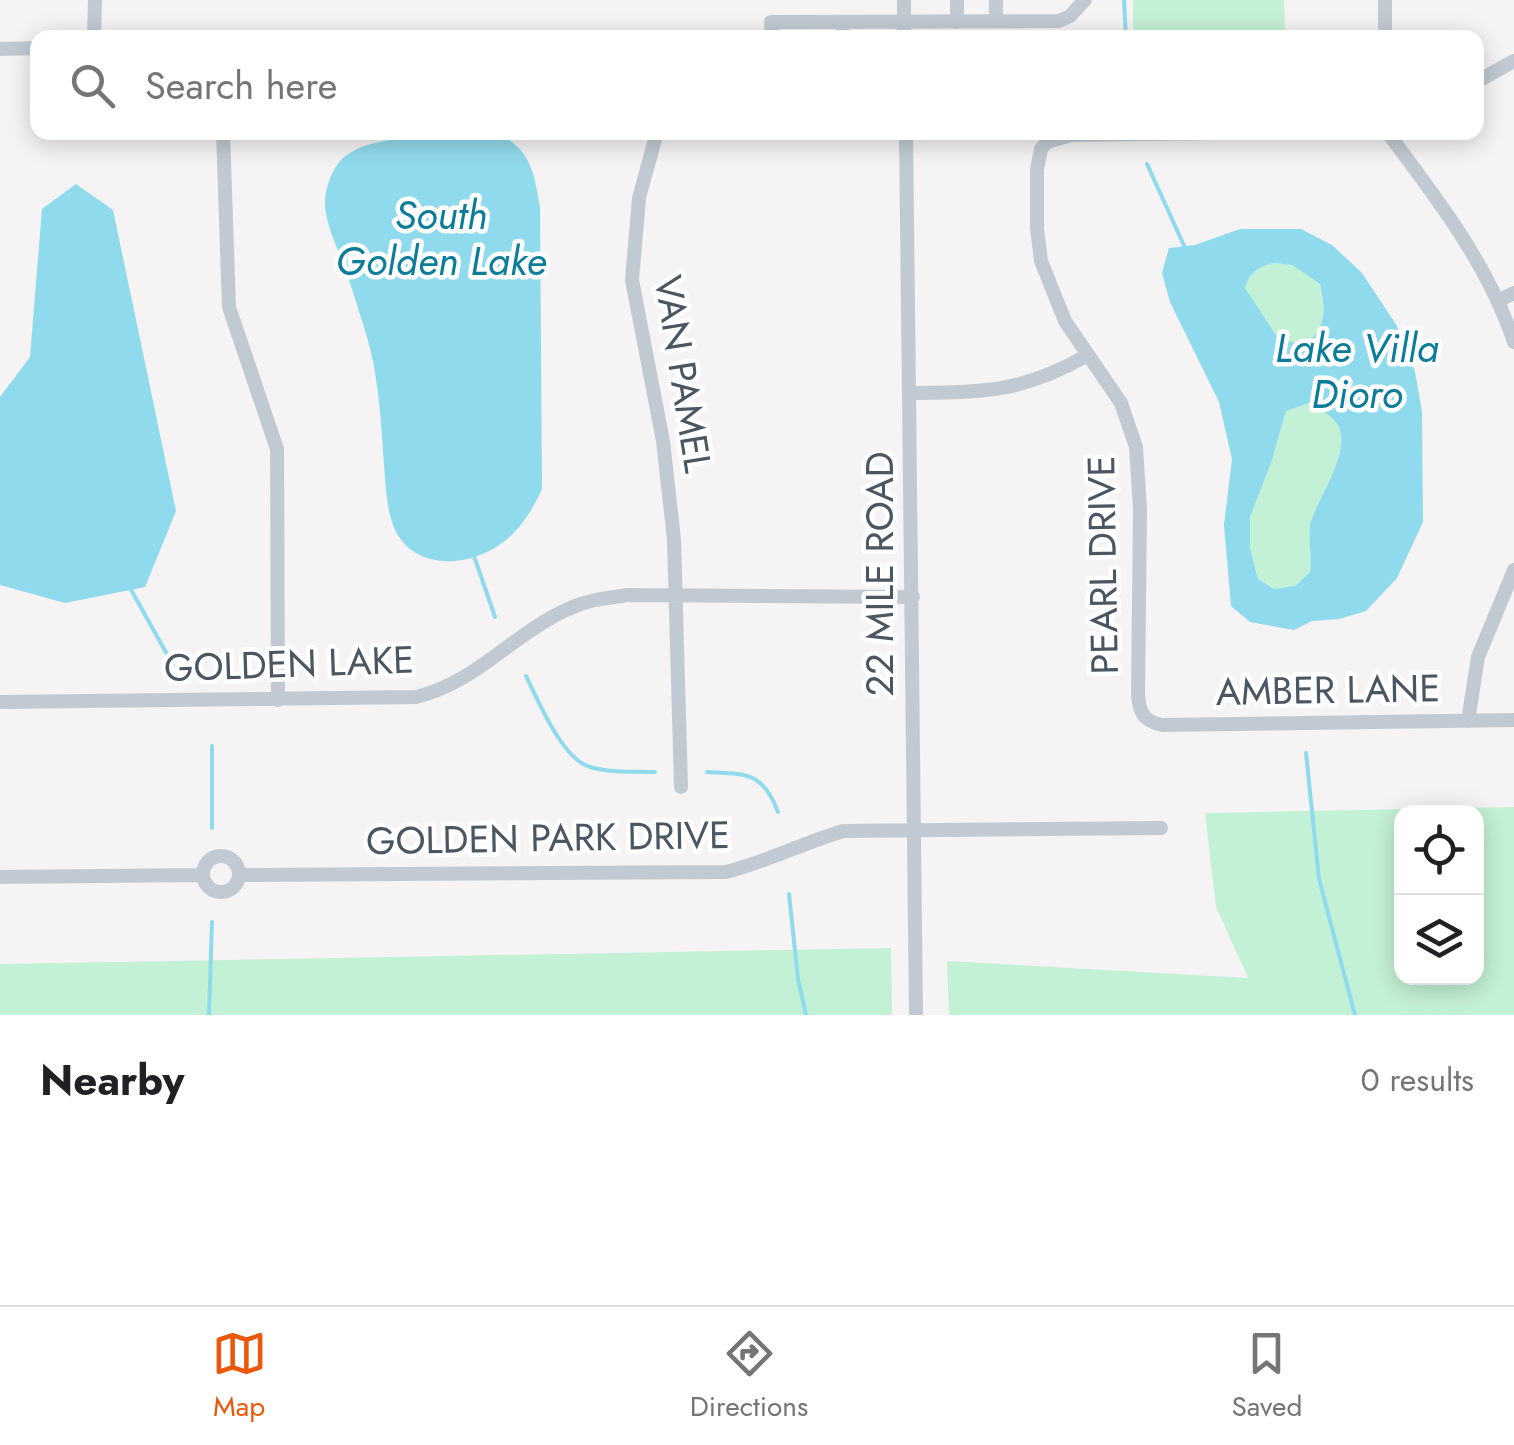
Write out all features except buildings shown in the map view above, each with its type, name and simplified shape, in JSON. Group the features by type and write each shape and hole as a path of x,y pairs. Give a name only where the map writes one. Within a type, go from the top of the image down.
{"street":[{"path":"94,30 95,0"},
{"path":"904,0 904,30"},
{"path":"957,0 957,22"},
{"path":"996,0 996,22"},
{"path":"772,30 771,22 842,30 904,30 957,22 1059,21 1070,16 1085,0"},
{"path":"1386,0 1386,30"},
{"path":"0,49 30,48"},
{"path":"1484,78 1514,61"},
{"path":"223,140 229,307 276,450 278,700"},
{"name":"VAN PAMEL","path":"654,140 638,198 632,280 663,441 674,539 681,787"},
{"name":"22 MILE ROAD","path":"906,140 916,1015"},
{"name":"PEARL DRIVE","path":"1052,140 1041,148 1036,194 1039,249 1048,282 1086,356 1121,403 1136,447 1140,509 1138,696 1145,719"},
{"path":"1392,140 1507,297 1514,342"},
{"path":"911,393 998,391 1059,372 1086,356"},
{"path":"1468,721 1478,657 1514,570"},
{"name":"GOLDEN LAKE","path":"0,702 380,699 436,692 457,683 572,607 614,597 913,597"},
{"name":"AMBER LANE","path":"1145,719 1162,725 1514,720"},
{"name":"GOLDEN PARK DRIVE","path":"239,875 726,872 758,864 843,831 1161,828"},
{"name":"GOLDEN PARK DRIVE","path":"216,857 233,860 239,881 231,890 219,893 206,885 203,876 208,862 216,857"},
{"name":"GOLDEN PARK DRIVE","path":"0,878 203,876"}],"green space":[{"path":"1133,0 1284,0 1285,30 1133,30"},
{"path":"1274,263 1292,265 1320,284 1323,318 1305,346 1278,338 1245,288 1255,271"},
{"path":"1309,403 1335,421 1341,444 1310,525 1310,572 1295,586 1274,589 1258,579 1250,548 1250,517 1286,411"},
{"path":"1514,807 1514,1015 949,1015 947,961 1248,978 1216,907 1205,813 1394,809 1394,985 1484,985 1484,808"},
{"path":"891,948 892,1015 0,1015 0,964"}],"water":[{"name":"South Golden Lake","path":"509,140 522,151 534,177 540,207 542,489 515,532 475,557 445,561 417,554 405,545 390,516 374,368 325,208 328,183 343,158 377,142"},
{"path":"76,184 113,210 176,511 145,587 65,603 0,585 0,397 30,357 42,209"},
{"name":"Lake Villa Dioro","path":"1240,229 1301,229 1332,245 1362,273 1397,326 1415,372 1422,412 1423,522 1397,578 1366,611 1312,621 1294,630 1250,622 1231,606 1224,525 1232,459 1219,402 1170,302 1162,273 1169,248 1195,245","holes":["1274,263 1292,265 1320,284 1323,318 1305,345 1278,338 1245,288 1255,271","1309,403 1335,421 1341,444 1310,525 1310,572 1295,586 1274,589 1258,579 1250,548 1250,517 1286,411"]}],"waterway":[{"path":"1124,0 1126,30"},
{"path":"1147,164 1186,250"},
{"path":"474,556 495,617"},
{"path":"129,586 173,665"},
{"path":"526,676 552,728 580,762 605,770 655,772"},
{"path":"212,746 212,828"},
{"path":"1306,753 1319,879 1355,1015"},
{"path":"707,772 751,777 766,789 778,812"},
{"path":"789,894 806,1015"},
{"path":"209,1015 212,922"}]}
